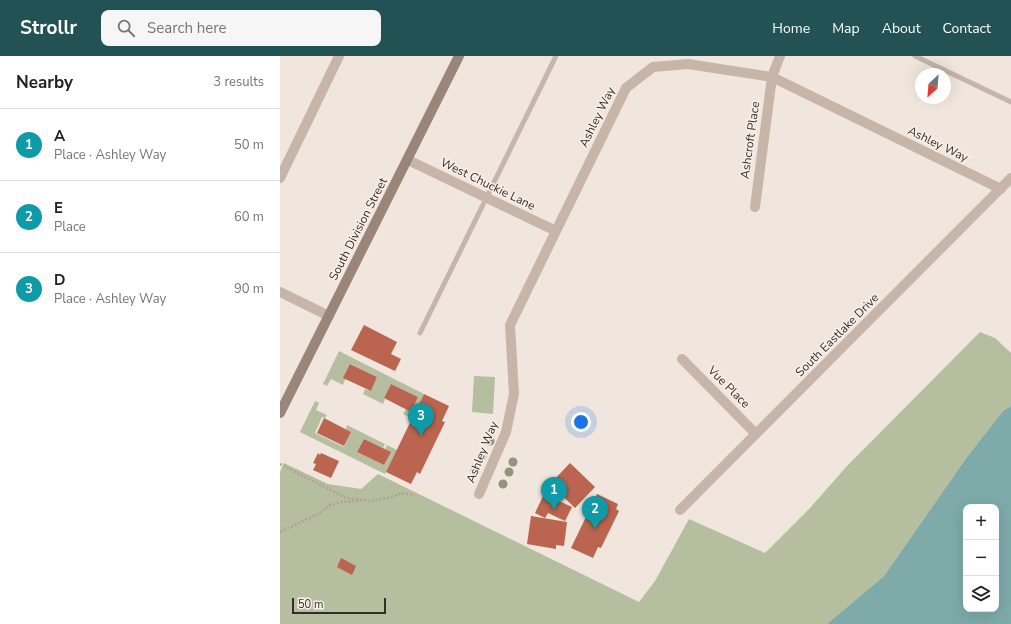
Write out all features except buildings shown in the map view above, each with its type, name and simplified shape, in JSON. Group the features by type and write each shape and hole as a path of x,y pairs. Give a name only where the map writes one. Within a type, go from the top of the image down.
{"main road":[{"name":"South Division Street","path":"280,413 459,56"}],"street":[{"path":"280,178 339,56"},
{"name":"Ashcroft Place","path":"754,207 772,77 780,56"},
{"name":"Ashley Way","path":"479,494 506,432 514,394 510,325 626,88 653,66 688,64 772,77 1001,189"},
{"name":"West Chuckie Lane","path":"408,160 556,231"},
{"name":"South Eastlake Drive","path":"680,510 1011,178"},
{"path":"280,292 329,316"},
{"name":"Vue Place","path":"682,359 756,434"}],"lane":[{"path":"420,333 556,56"},
{"path":"915,56 1011,102"}],"path":[{"path":"280,464 346,498 368,501"},
{"path":"280,532 318,514 330,505 341,502 368,501 392,497 401,493 415,495"}],"green space":[{"path":"980,332 995,338 1011,353 1011,406 1003,411 967,457 884,576 827,624 280,624 280,472 284,463 328,484 361,489 378,474 639,602 655,581 689,519 765,553 810,508 847,466"},
{"path":"339,351 424,394 412,419 403,414 406,409 411,412 418,397 391,384 384,398 383,404 363,394 365,389 371,391 377,377 351,364 343,385 331,379 327,386 323,384"},
{"path":"474,376 495,377 493,414 472,412"},
{"path":"315,401 319,403 316,410 327,415 325,418 322,417 315,433 344,447 351,432 346,429 347,425 385,444 383,448 364,439 357,452 384,465 390,452 385,449 387,445 397,450 385,474 300,432"}],"water":[{"path":"1011,406 1011,624 827,624 884,576 967,457 1003,411"}],"place":[{"name":"D","path":"421,436"},
{"name":"A","path":"554,510"},
{"name":"E","path":"595,529"}]}
